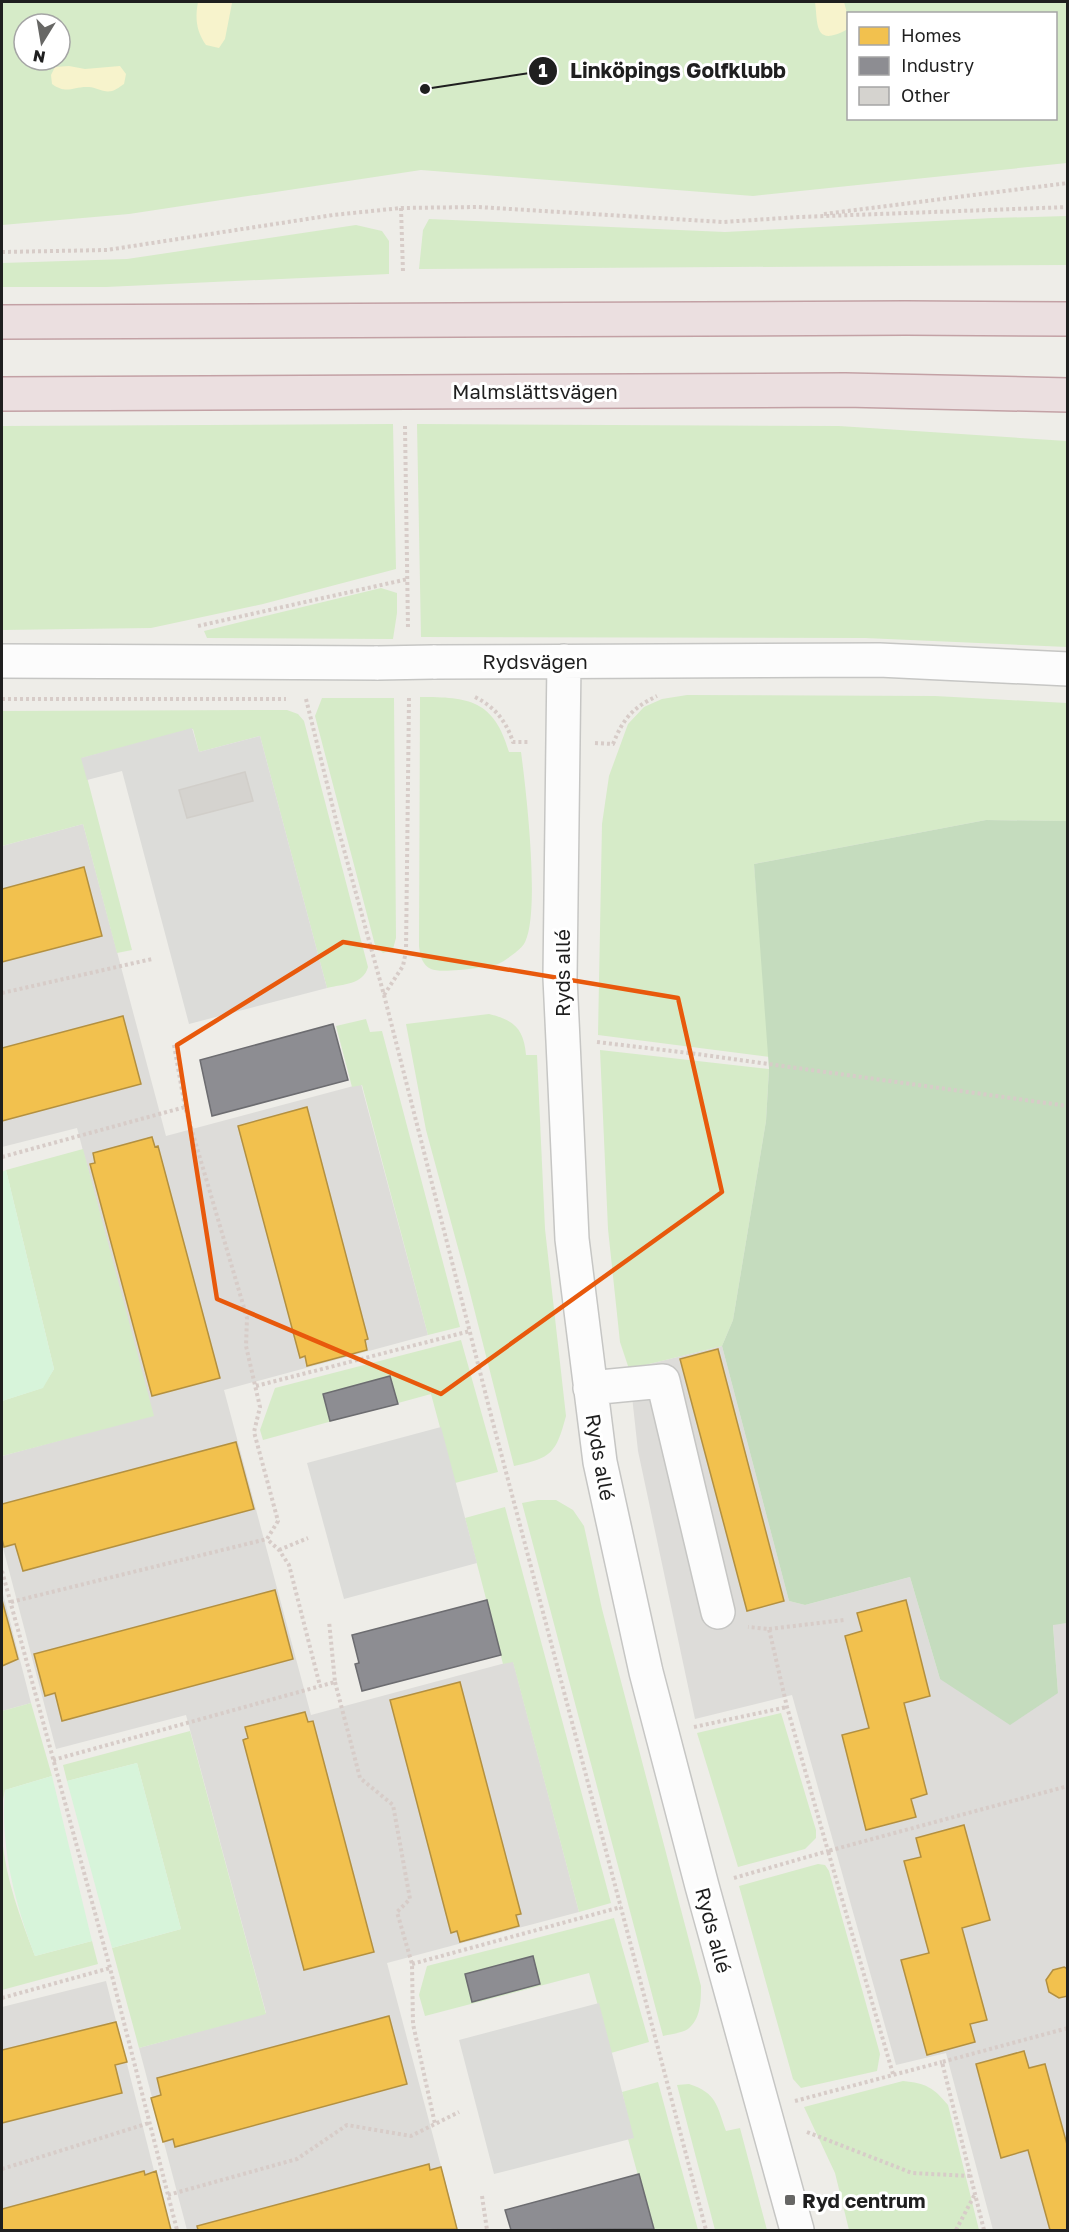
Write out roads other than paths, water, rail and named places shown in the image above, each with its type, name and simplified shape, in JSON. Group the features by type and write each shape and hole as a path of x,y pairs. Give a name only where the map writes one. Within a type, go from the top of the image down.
{"highway":[{"path":"2,322 1068,319"},
{"name":"Malmslättsvägen","path":"2,394 845,390 1068,395"}],"street":[{"name":"Rydsvägen","path":"2,661 378,663 879,660 1068,669"},
{"name":"Ryds allé","path":"564,661 560,978 562,1031 572,1239 600,1462 646,1672 702,1886 797,2230"},
{"path":"590,1388 663,1381 718,1612"}],"place":[{"name":"Linköpings Golfklubb","path":"425,89"},
{"name":"Ryd centrum","path":"790,2200"}]}
